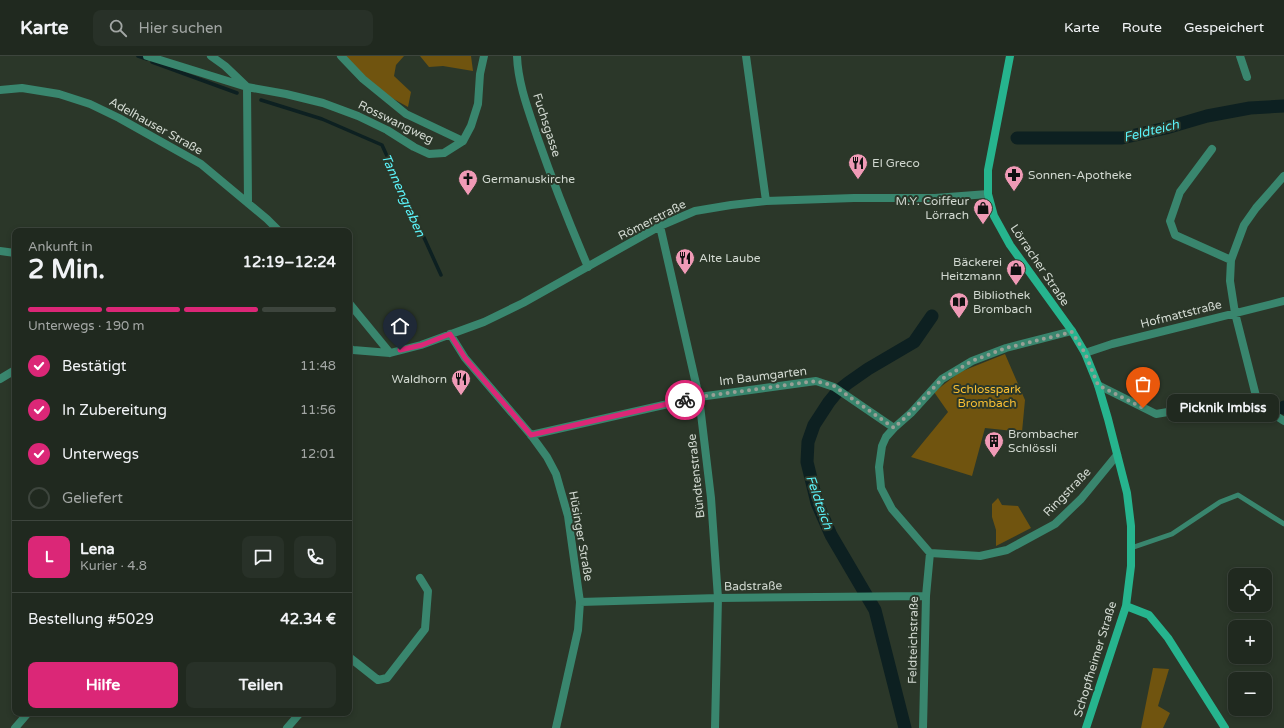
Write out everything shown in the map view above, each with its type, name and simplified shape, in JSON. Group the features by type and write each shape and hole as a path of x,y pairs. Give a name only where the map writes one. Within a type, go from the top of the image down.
{"main road":[{"name":"Lörracher Straße","path":"1010,56 988,170 988,194 994,216 1010,244 1085,353 1098,385 1117,455"},
{"name":"Schopfheimer Straße","path":"1086,728 1126,606 1131,566 1131,526 1127,494 1117,455"},
{"path":"1126,606 1149,616 1168,638 1226,728"}],"street":[{"name":"Rosswangweg","path":"147,56 247,87 323,103 358,116 387,130 414,147 429,154 444,153 463,142"},
{"path":"211,56 225,66 247,87 248,203"},
{"path":"341,56 363,79 406,114 463,142 471,126 478,104 480,74 484,56"},
{"name":"Fuchsgasse","path":"517,56 520,81 529,114 567,219 588,267"},
{"path":"746,56 766,201"},
{"path":"1240,56 1247,77"},
{"name":"Adelhauser Straße","path":"0,90 22,88 59,94 90,104 119,118 201,164 276,228"},
{"path":"1212,149 1180,192 1170,220 1175,235 1231,260"},
{"path":"1284,176 1256,208 1244,225 1231,260 1230,281 1235,314 1256,396 1273,414 1284,421"},
{"name":"Römerstraße","path":"352,350 390,353 422,345 493,318 523,303 660,226 695,211 766,201 854,198 935,198 988,194"},
{"name":"Bündtenstraße","path":"660,226 699,397 711,498 718,598 715,728"},
{"path":"0,251 12,253"},
{"name":"Hofmattstraße","path":"1085,353 1112,344 1284,301"},
{"path":"352,307 390,353"},
{"path":"930,553 892,509 881,488 879,467 882,446 894,428 942,379 972,361 1006,348 1072,332"},
{"name":"Hüsinger Straße","path":"450,334 465,358 531,435 550,463 561,488 571,530 580,602 578,630 556,728"},
{"path":"0,379 12,372"},
{"name":"Im Baumgarten","path":"531,435 699,397 816,381 844,393 894,428"},
{"path":"1098,385 1156,414 1221,403"},
{"name":"Ringstraße","path":"930,553 980,556 1008,550 1055,524 1081,499 1117,455"},
{"name":"Feldteichstraße","path":"923,728 926,596 930,553"},
{"path":"352,659 378,680 387,678 425,629 428,591 420,578"},
{"name":"Badstraße","path":"580,602 718,598 926,596"},
{"path":"15,728 25,716"},
{"path":"287,728 297,716"}],"lane":[{"path":"1131,548 1172,534 1220,502 1238,495 1284,524"}],"green space":[{"path":"344,56 404,56 396,65 394,76 411,92 408,107 390,97 371,83"},
{"path":"420,56 471,56 473,71 443,66 429,67"},
{"name":"Schlosspark Brombach","path":"1005,354 1025,400 1022,432 985,428 972,476 911,457 948,412 934,392 960,372"},
{"path":"998,498 1002,505 1018,506 1031,528 996,546 996,530 992,517 992,504"},
{"path":"1153,668 1169,669 1158,706 1170,713 1163,728 1141,728"}],"waterway":[{"name":"Tannengraben","path":"138,56 147,59"},
{"name":"Tannengraben","path":"152,62 237,93"},
{"name":"Tannengraben","path":"261,100 322,119 382,145 441,275"},
{"name":"Feldteich","path":"1017,138 1122,138 1166,128 1207,116 1250,108 1284,106"},
{"name":"Feldteich","path":"905,728 875,610 831,535 817,503 807,462 808,442 814,425 838,391 868,369 914,342 932,316"}],"way so far":[{"path":"685,400 816,381 834,386 894,428 942,379 972,361 1006,348 1072,332 1085,353 1098,385 1143,408"}],"place":[{"name":"El Greco","path":"858,180"},
{"name":"Sonnen-Apotheke","path":"1014,192"},
{"name":"Germanuskirche","path":"468,196"},
{"name":"M.Y. Coiffeur Lörrach","path":"983,225"},
{"name":"Alte Laube","path":"685,275"},
{"name":"Bäckerei Heitzmann","path":"1016,286"},
{"name":"Bibliothek Brombach","path":"959,319"},
{"name":"Waldhorn","path":"461,396"},
{"name":"Picknik Imbiss","path":"1143,408"},
{"name":"Brombacher Schlössli","path":"994,458"}],"route":[{"path":"400,350 422,345 450,334 465,358 531,435 685,400"}]}
